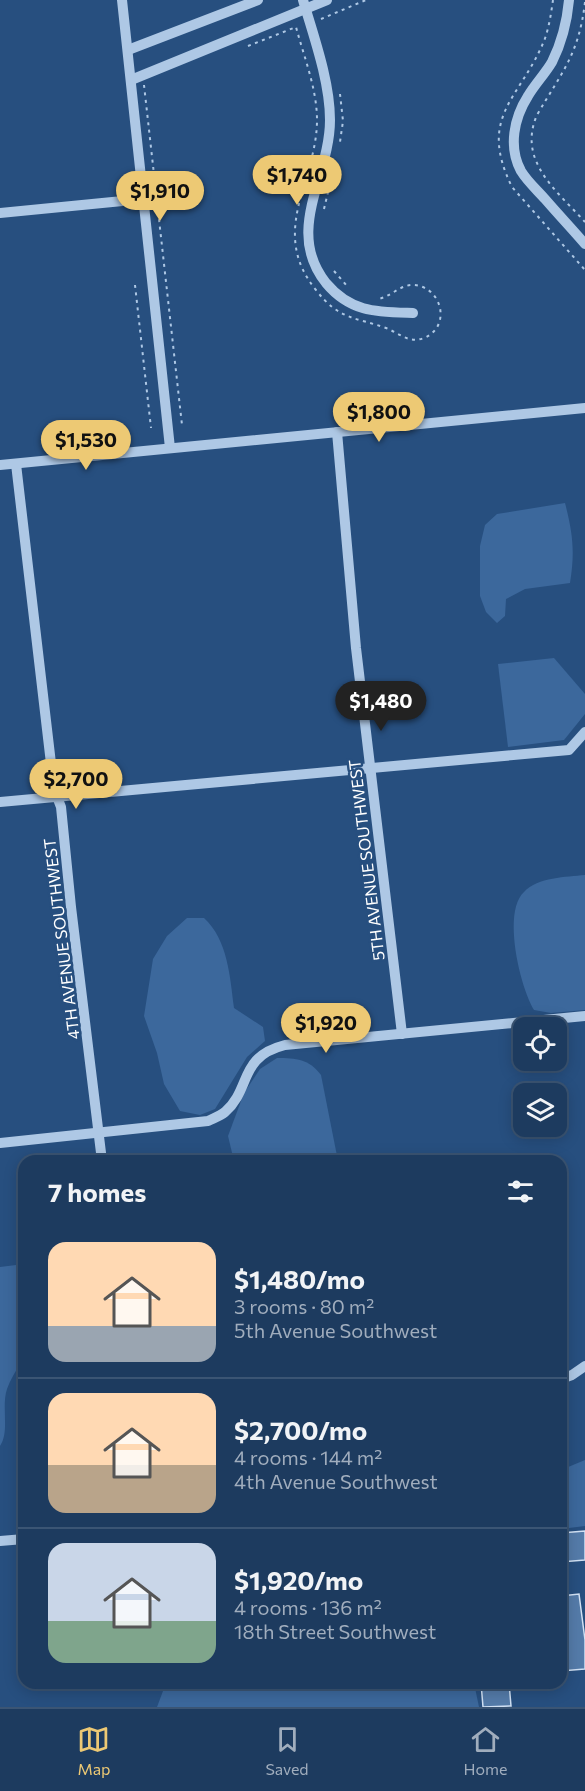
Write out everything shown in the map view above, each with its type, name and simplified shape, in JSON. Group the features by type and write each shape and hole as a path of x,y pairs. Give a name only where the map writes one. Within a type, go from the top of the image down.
{"street":[{"path":"122,0 170,448"},
{"path":"128,50 258,0"},
{"path":"131,80 304,4 327,0"},
{"path":"569,0 564,33 547,70 528,96 518,116 514,146 518,163 527,180 585,244"},
{"path":"304,4 325,83 330,121 326,149 309,216 308,240 311,255 324,280 348,303 369,311 413,313"},
{"path":"0,213 143,199"},
{"path":"0,465 585,408"},
{"name":"5TH AVENUE SOUTHWEST","path":"337,432 356,648 402,1034"},
{"name":"4TH AVENUE SOUTHWEST","path":"16,464 54,789 61,807 102,1155"},
{"path":"0,802 569,750 585,732"},
{"path":"0,1143 208,1121 219,1116 232,1104 256,1059 272,1048 297,1042 585,1016"},
{"path":"567,1377 585,1366"},
{"path":"0,1541 18,1540"}],"path":[{"path":"324,28 321,18 366,0"},
{"path":"553,0 550,24 544,41 506,107 500,124 498,143 505,171 512,187 585,270"},
{"path":"585,2 580,35 574,54 537,115 533,124 531,142 532,152 541,173 585,222"},
{"path":"296,27 312,87 317,121 295,224 295,241 302,269 322,298 350,318 388,329 401,337 415,340 433,332 440,318 438,301 428,289 413,285 406,286 385,298 371,298"},
{"path":"143,75 182,425"},
{"path":"340,90 343,122 340,142"},
{"path":"323,211 331,182"},
{"path":"329,265 340,280 355,292"},
{"path":"135,285 151,428"}],"shaded area":[{"path":"565,503 572,543 570,583 525,589 506,599 505,616 497,623 486,612 480,596 480,546 485,525 497,514"},
{"path":"554,658 585,694 585,714 564,740 508,747 498,664"},
{"path":"585,875 585,1010 551,1013 534,1010 523,985 516,950 514,916 518,902 524,892 537,883"},
{"path":"187,918 204,918 212,927 223,948 234,1008 263,1027 265,1041 247,1057 215,1109 200,1115 180,1111 164,1084 157,1053 144,1016 153,959 167,936"},
{"path":"277,1058 290,1058 307,1063 321,1075 337,1155 233,1155 228,1136 244,1093 260,1069"},
{"path":"18,1265 18,1367 5,1396 5,1426 0,1446 0,1267"},
{"path":"585,1460 585,1526 567,1528 567,1468"},
{"path":"164,1689 475,1689 479,1707 157,1707"}],"building":[{"path":"585,1531 585,1560 567,1562 567,1532"},
{"path":"579,1594 585,1640 585,1669 567,1670 567,1595"},
{"path":"482,1689 510,1689 511,1706 483,1707"}]}
